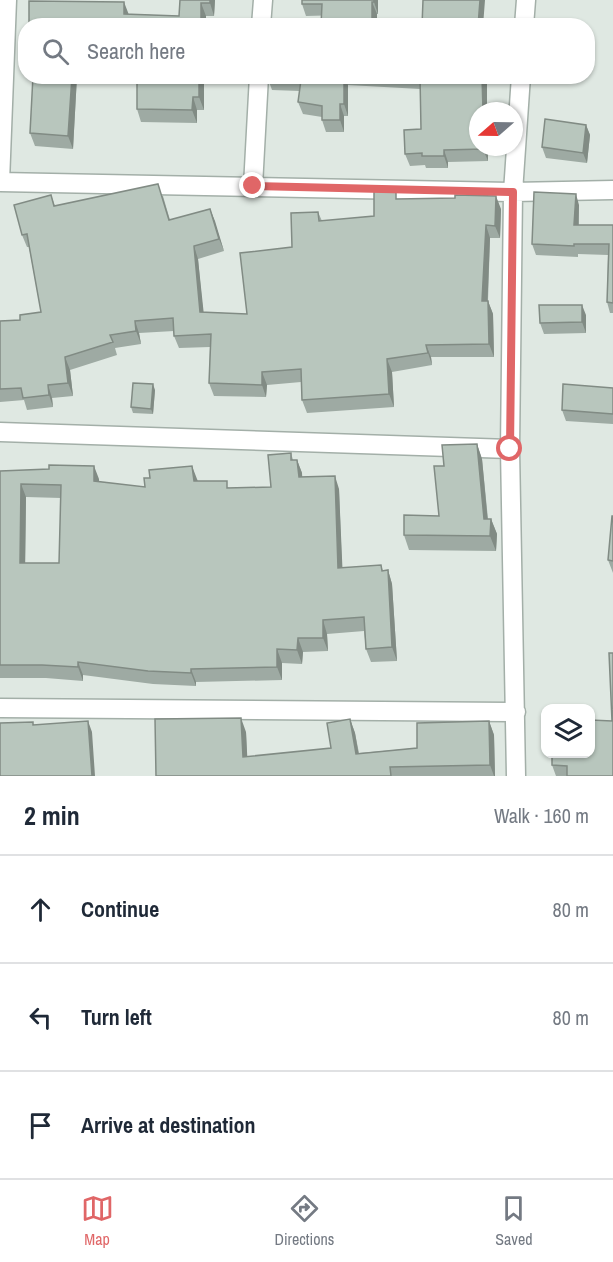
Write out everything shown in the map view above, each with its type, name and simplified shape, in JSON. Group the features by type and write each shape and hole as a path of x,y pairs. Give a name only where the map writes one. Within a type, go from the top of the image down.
{"street":[{"path":"7,0 0,182 513,192 613,190"},
{"path":"262,18 263,0"},
{"path":"525,18 526,0"},
{"path":"253,186 259,84"},
{"path":"516,776 510,449 513,192 520,84"},
{"path":"0,432 510,449"},
{"path":"0,708 516,712"}],"building":[{"path":"180,0 210,0 210,3 201,3 201,18 29,18 29,1 124,2 124,14 179,16"},
{"path":"302,0 374,0 372,18 321,18 322,4 302,4"},
{"path":"423,0 480,0 479,18 422,18"},
{"path":"33,84 71,84 68,136 30,133"},
{"path":"137,84 199,84 199,97 193,97 192,110 137,109"},
{"path":"300,84 344,84 344,104 340,104 340,120 322,120 322,106 298,102"},
{"path":"420,84 482,84 483,102 469,102 469,149 444,150 444,156 422,156 422,153 405,154 404,130 421,129"},
{"path":"545,119 586,125 583,153 542,147"},
{"path":"158,184 169,220 210,209 219,239 194,246 200,312 247,314 240,253 292,247 291,213 318,212 319,221 374,216 374,191 396,190 396,199 455,198 455,195 496,196 495,226 486,225 482,301 488,301 489,344 426,345 428,353 387,359 389,394 302,400 301,369 262,372 262,385 209,383 211,334 174,336 173,318 135,321 136,331 110,335 113,342 65,357 68,383 48,385 49,395 23,398 21,388 0,389 0,321 20,320 20,315 41,312 27,234 22,235 14,205 51,195 54,206"},
{"path":"534,192 576,194 574,225 613,225 613,303 607,302 609,244 574,244 574,246 532,244"},
{"path":"539,305 582,305 582,322 540,323"},
{"path":"133,383 153,384 151,409 131,407"},
{"path":"563,384 613,388 613,414 562,410"},
{"path":"477,444 484,519 491,519 490,536 404,535 404,515 439,516 434,466 444,466 442,445"},
{"path":"291,453 291,460 297,460 299,477 335,476 338,568 381,565 382,571 388,570 392,647 366,649 364,617 323,620 323,638 298,638 297,650 277,649 277,667 191,669 191,673 148,671 78,662 78,667 0,665 0,471 49,469 49,465 94,466 94,481 145,487 144,478 150,478 149,470 192,466 194,481 227,481 227,488 271,487 268,455","holes":["21,484 61,485 59,563 20,563"]},
{"path":"613,516 613,561 608,560"},
{"path":"609,653 613,653 613,776 567,776 567,766 552,765 552,758 595,758 595,720 612,721"},
{"path":"241,718 243,757 331,748 327,723 350,719 356,754 417,748 417,723 489,721 490,765 390,767 391,776 156,776 155,719"},
{"path":"88,721 92,776 0,776 0,723 33,722 33,725"}],"route":[{"path":"253,186 513,192 510,449"}]}
